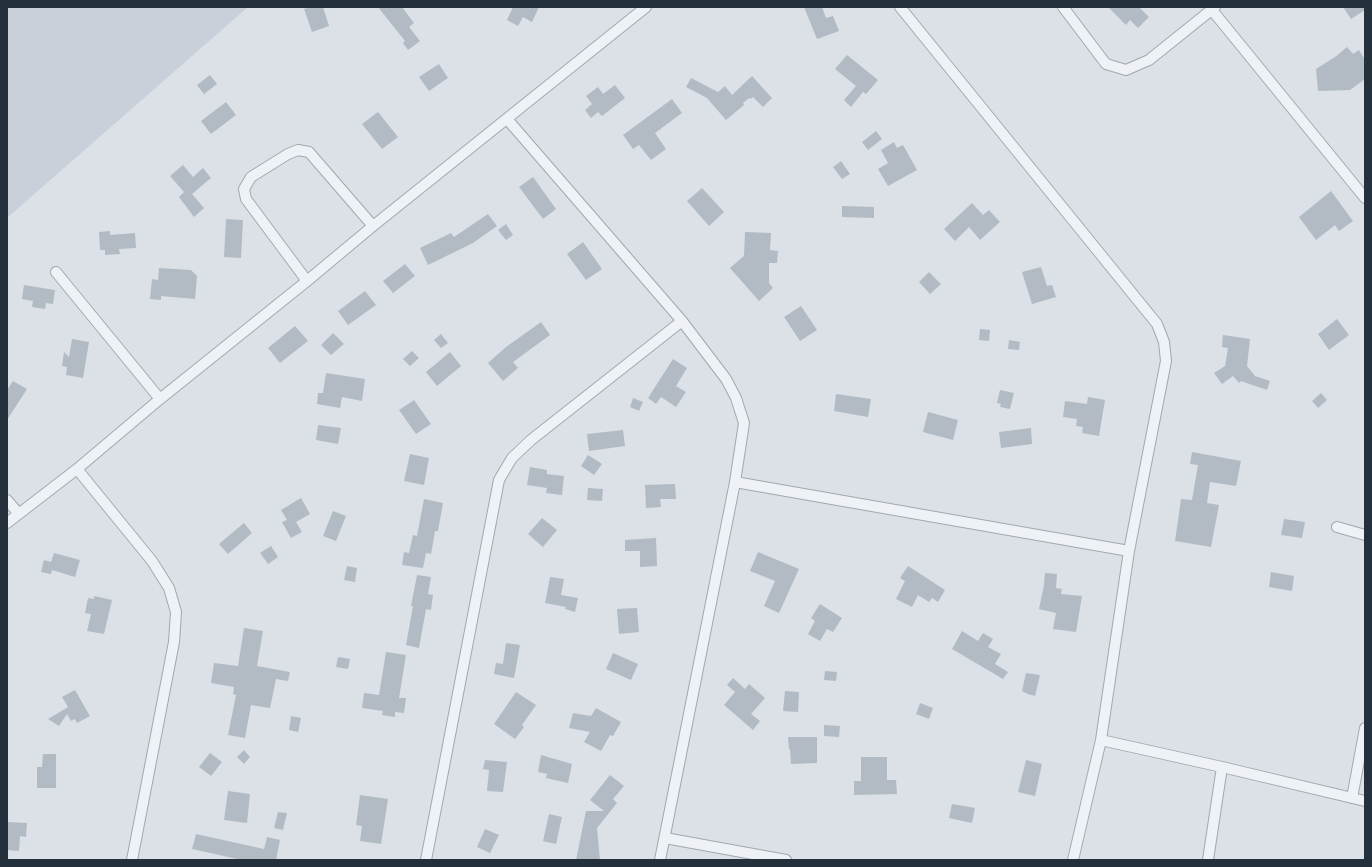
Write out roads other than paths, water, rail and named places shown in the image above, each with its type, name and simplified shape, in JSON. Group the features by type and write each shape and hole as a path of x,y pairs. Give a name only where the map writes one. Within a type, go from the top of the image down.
{"street":[{"path":"7,524 76,470 160,399 373,226 646,7"},
{"path":"900,7 1157,324 1164,342 1166,361 1129,551 1101,740 1073,860"},
{"path":"1063,7 1106,64 1126,70 1149,60 1213,8 1365,198"},
{"path":"508,119 682,321 726,379 736,398 744,423 735,482 660,860"},
{"path":"307,281 246,199 244,189 251,177 288,154 298,150 309,152 373,226"},
{"path":"56,272 160,399"},
{"path":"426,860 499,480 512,458 532,440 682,321"},
{"path":"76,470 152,561 169,588 176,612 174,642 132,860"},
{"path":"735,482 1129,551"},
{"path":"7,500 19,514"},
{"path":"1337,527 1365,535"},
{"path":"1352,798 1365,728"},
{"path":"1101,740 1222,766 1365,801"},
{"path":"1208,860 1222,766"},
{"path":"665,838 786,860"}]}
